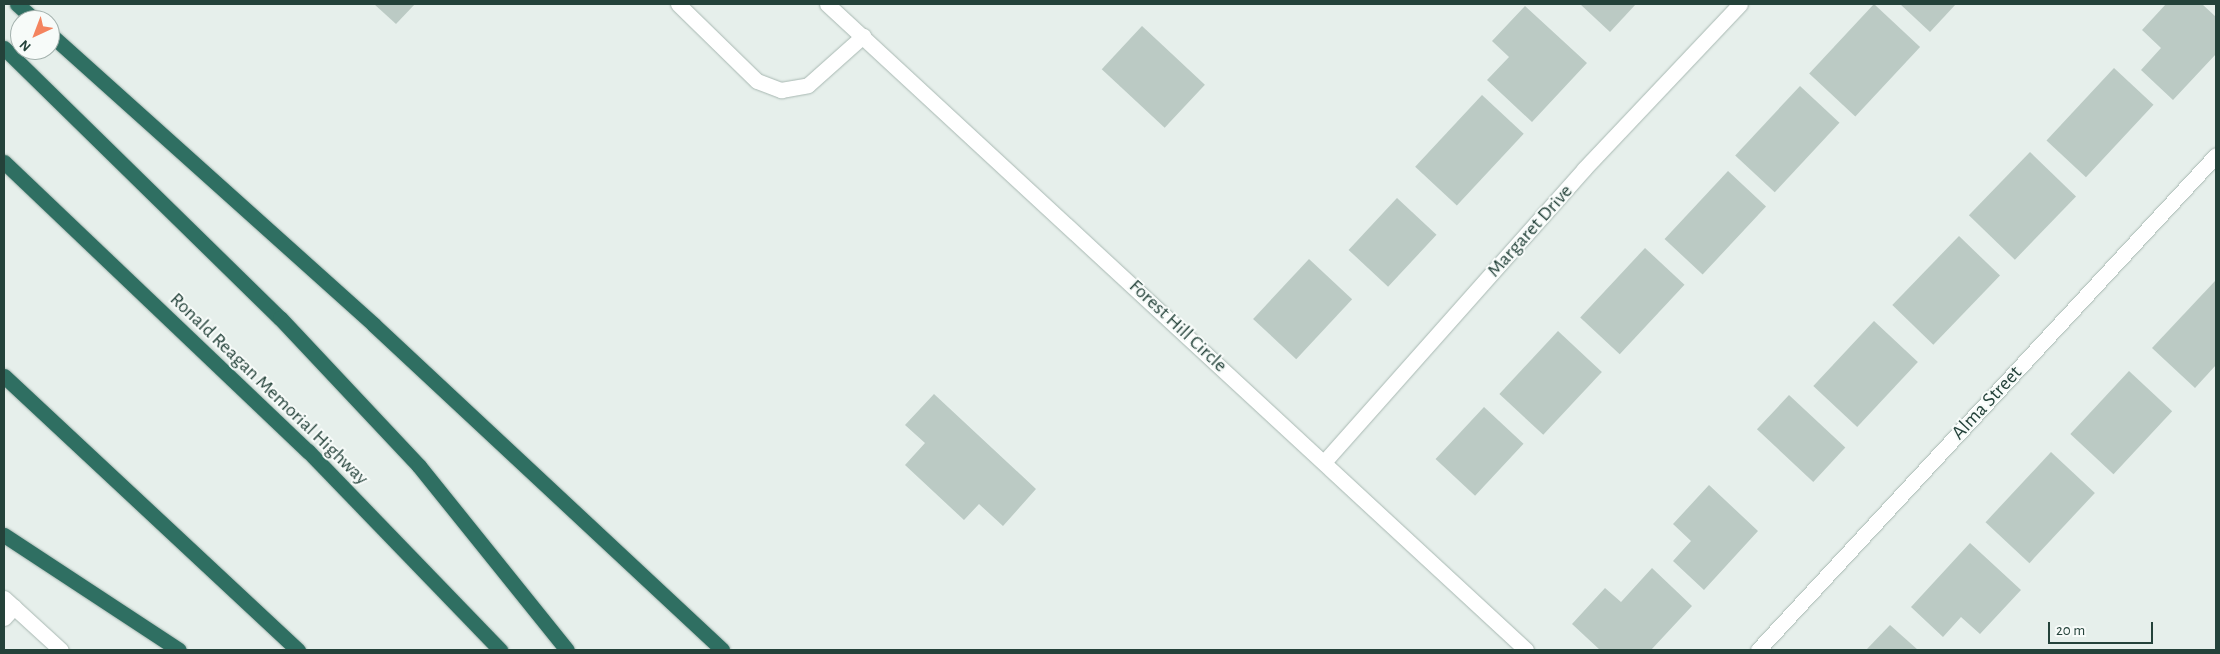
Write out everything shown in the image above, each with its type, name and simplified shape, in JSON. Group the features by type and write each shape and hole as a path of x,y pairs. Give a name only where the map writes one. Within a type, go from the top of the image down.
{"highway":[{"path":"60,43 374,325 722,650"},
{"path":"4,48 280,318 419,466 567,650"},
{"name":"Ronald Reagan Memorial Highway","path":"4,162 308,451 500,650"},
{"path":"4,376 298,650"},
{"path":"4,535 179,650"}],"street":[{"path":"678,4 757,81 781,90 808,85 863,36"},
{"name":"Forest Hill Circle","path":"828,4 1324,462 1520,648"},
{"name":"Margaret Drive","path":"1324,462 1584,169 1740,4"},
{"name":"Alma Street","path":"1758,650 2216,155"},
{"path":"4,618 9,602 60,650"}],"building":[{"path":"374,4 415,4 396,24"},
{"path":"1580,4 1636,4 1610,32"},
{"path":"1874,4 1920,47 1855,116 1809,73"},
{"path":"1900,4 1956,4 1930,32"},
{"path":"2166,4 2202,4 2216,17 2216,54 2173,100 2141,70 2161,48 2142,30"},
{"path":"1525,6 1587,63 1532,122 1487,80 1509,57 1492,41"},
{"path":"1142,26 1205,85 1165,128 1102,69"},
{"path":"2114,68 2153,105 2086,177 2046,140"},
{"path":"1800,86 1839,123 1775,192 1735,155"},
{"path":"1482,95 1524,134 1457,206 1415,167"},
{"path":"2030,152 2076,196 2015,260 1969,215"},
{"path":"1728,171 1766,206 1703,274 1665,239"},
{"path":"1397,198 1436,235 1388,287 1349,250"},
{"path":"1959,236 2000,276 1933,345 1892,305"},
{"path":"1645,248 1684,285 1620,354 1580,317"},
{"path":"1309,259 1352,299 1296,359 1253,319"},
{"path":"2215,281 2216,365 2195,388 2152,348"},
{"path":"1874,321 1918,362 1857,427 1813,386"},
{"path":"1558,331 1602,372 1543,435 1499,394"},
{"path":"2129,371 2172,411 2113,474 2070,434"},
{"path":"934,394 1036,489 1003,526 979,504 964,520 905,465 925,443 905,425"},
{"path":"1789,395 1845,448 1813,482 1757,429"},
{"path":"1484,407 1523,444 1475,496 1436,459"},
{"path":"2051,452 2095,493 2029,563 1986,522"},
{"path":"1709,485 1758,531 1704,590 1673,561 1691,541 1673,524"},
{"path":"1970,543 2021,590 1980,634 1961,617 1943,637 1911,607"},
{"path":"1652,568 1692,606 1651,650 1600,650 1572,624 1605,588 1621,602"},
{"path":"1890,625 1918,650 1866,650"}]}
